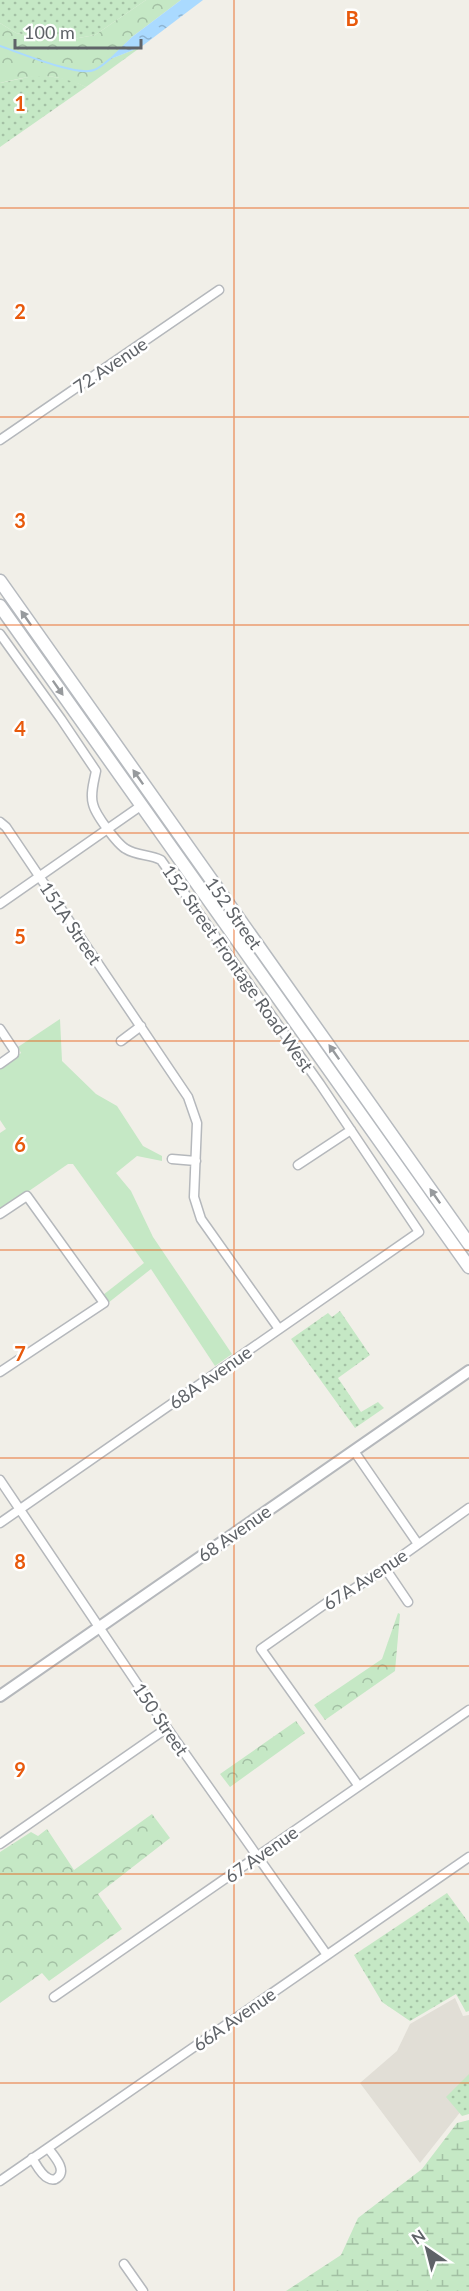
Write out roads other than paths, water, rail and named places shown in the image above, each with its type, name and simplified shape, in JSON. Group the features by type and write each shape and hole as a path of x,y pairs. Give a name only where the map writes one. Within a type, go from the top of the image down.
{"main road":[{"name":"152 Street","path":"0,581 469,1244"},
{"name":"152 Street","path":"0,606 469,1267"},
{"path":"142,805 150,808 176,838 191,851"}],"street":[{"name":"72 Avenue","path":"0,440 219,291"},
{"name":"152 Street Frontage Road West","path":"0,634 96,771 92,792 93,805 108,829 123,848 136,854 152,855 161,860 351,1130 419,1232"},
{"path":"0,904 142,805"},
{"name":"151A Street","path":"0,822 6,827 40,876 188,1096 197,1123 194,1197 201,1219 279,1329"},
{"path":"121,1041 141,1026"},
{"path":"0,1029 14,1050 14,1054 0,1064"},
{"path":"298,1165 351,1130"},
{"path":"172,1159 196,1161"},
{"path":"0,1214 27,1196 104,1303 0,1372"},
{"name":"68A Avenue","path":"0,1523 419,1232"},
{"name":"68 Avenue","path":"0,1696 469,1371"},
{"path":"354,1451 418,1544"},
{"name":"150 Street","path":"0,1480 167,1728 327,1955"},
{"name":"67A Avenue","path":"358,1785 261,1649 335,1597 352,1590 385,1568 469,1508"},
{"path":"385,1568 408,1602"},
{"name":"67 Avenue","path":"54,1997 469,1710"},
{"path":"0,1844 167,1728"},
{"name":"66A Avenue","path":"0,2181 469,1857"},
{"path":"32,2158 45,2177 51,2180 57,2178 61,2173 61,2167 48,2148"},
{"path":"124,2264 143,2291"}],"water":[{"path":"181,0 203,0 141,47 108,60 132,37"}],"waterway":[{"path":"0,46 75,70 94,70 110,59"}]}
